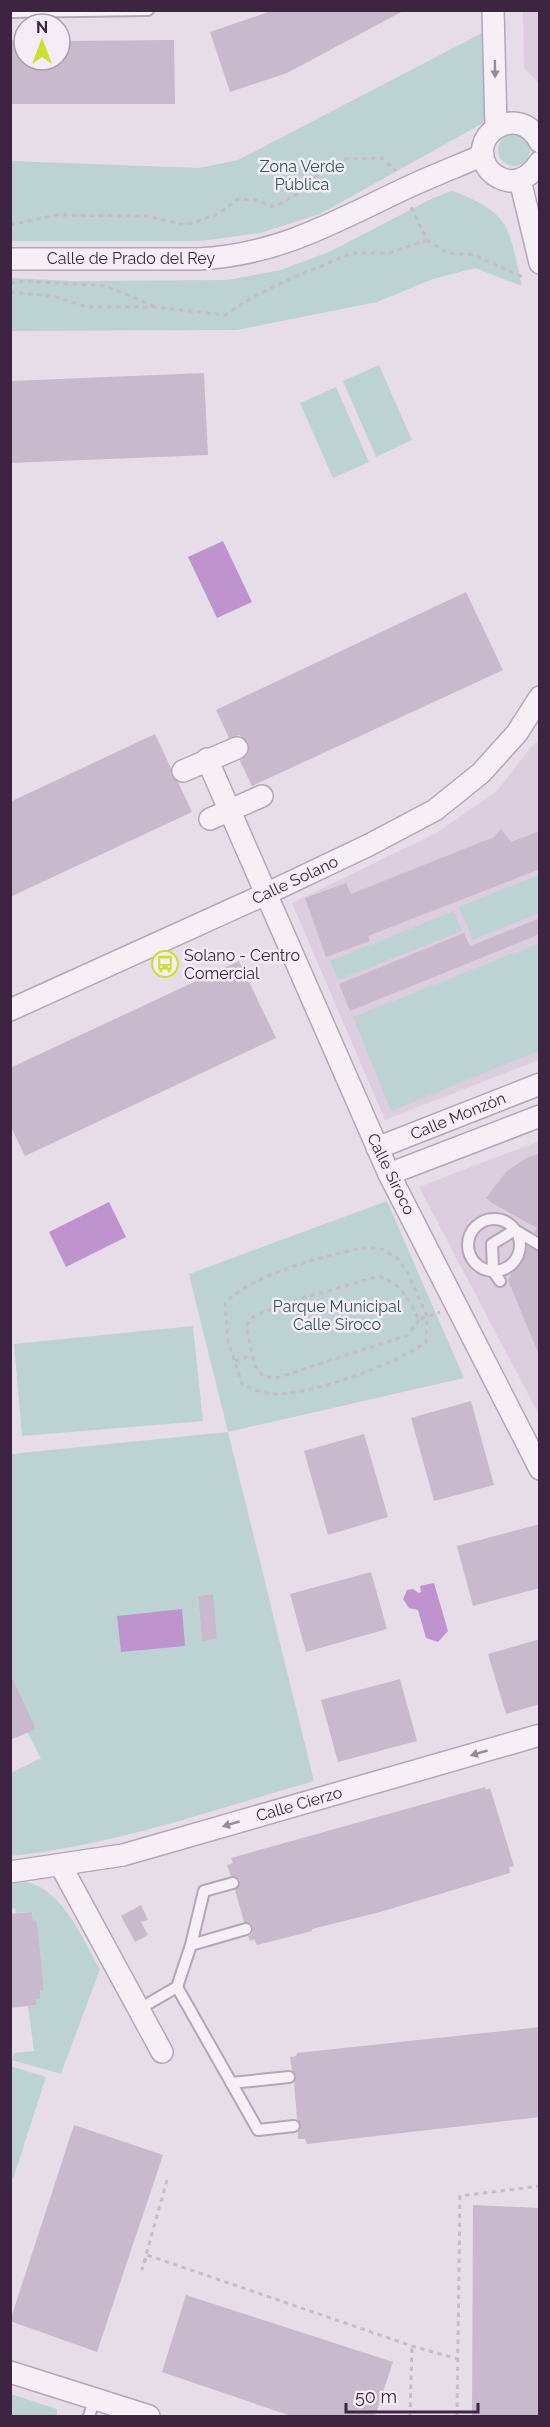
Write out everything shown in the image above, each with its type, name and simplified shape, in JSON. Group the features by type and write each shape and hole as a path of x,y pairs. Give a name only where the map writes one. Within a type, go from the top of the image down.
{"street":[{"path":"493,10 496,127"},
{"path":"538,137 522,124 504,124 496,127 485,139 483,155 486,165 500,178 520,180 535,170 540,162"},
{"name":"Calle de Prado del Rey","path":"10,259 198,259 228,258 256,252 332,225 403,190 483,155"},
{"path":"520,180 532,206 535,268"},
{"name":"Calle Solano","path":"10,1010 268,893 369,845 435,810 481,773 517,733 540,697"},
{"path":"183,771 237,748"},
{"name":"Calle Siroco","path":"207,759 259,872 389,1174 540,1469"},
{"path":"210,819 231,812 262,796"},
{"name":"Calle Monzón","path":"377,1148 540,1084"},
{"name":"Calle Monzón","path":"389,1174 540,1116"},
{"name":"Calle Cierzo","path":"10,1872 123,1855 538,1737"},
{"path":"61,1866 162,2052"},
{"path":"10,2372 92,2408 149,2416"}],"lane":[{"path":"10,12 148,10"},
{"path":"515,1230 520,1246 514,1261 501,1270 484,1270 471,1258 468,1241 471,1233 476,1226 492,1219 509,1224 540,1245"},
{"path":"500,1281 493,1271 492,1244 515,1230"},
{"path":"139,2009 177,1987 191,1945 204,1892 233,1883"},
{"path":"191,1945 246,1929"},
{"path":"177,1987 258,2130 294,2126"},
{"path":"231,2083 289,2077"}],"path":[{"path":"427,240 447,253 474,255 520,276 535,268"},
{"path":"10,283 27,281 105,286 155,307 87,307 52,296 10,292"},
{"path":"362,1248 380,1248 397,1258 407,1271 427,1316 426,1342 408,1355 339,1380 276,1394 253,1390 242,1384 228,1341 225,1303 247,1285 336,1253 362,1248"},
{"path":"418,1320 403,1291 393,1281 379,1276 293,1301 251,1318 246,1326 255,1366 263,1376 276,1378 408,1335 418,1320 456,1306"},
{"path":"235,1361 252,1355"},
{"path":"166,2180 142,2269 147,2255 412,2346 458,2359"},
{"path":"457,2416 460,2196 540,2186"},
{"path":"410,2416 412,2346"}],"shaded area":[{"path":"523,11 539,11 539,83 524,68"},
{"path":"223,541 252,602 217,618 188,557"},
{"path":"539,741 539,1060 385,1120 292,903 436,833 497,791 531,747"},
{"path":"539,1141 539,1415 419,1187"},
{"path":"109,1202 126,1237 66,1267 49,1232"},
{"path":"434,1583 448,1631 438,1642 426,1638 418,1610 409,1608 403,1599 407,1590 413,1589 419,1593 421,1592 420,1586"},
{"path":"182,1609 185,1646 121,1652 117,1616"}],"green space":[{"name":"Zona Verde Pública","path":"482,33 485,122 320,214 260,233 201,241 11,241 11,161 199,168 238,160"},
{"path":"514,134 525,139 530,150 525,161 514,166 503,161 498,150 503,139"},
{"path":"452,191 482,204 501,220 511,239 522,286 475,268 433,279 377,302 237,330 11,331 11,278 74,281 227,280 281,270 331,251 433,198"},
{"path":"379,365 412,440 376,457 343,381"},
{"path":"336,387 369,462 333,478 300,403"},
{"path":"539,875 539,913 473,940 459,907"},
{"path":"454,911 462,931 338,980 330,961"},
{"path":"539,943 539,1051 391,1111 353,1017"},
{"name":"Parque Municipal Calle Siroco","path":"387,1201 464,1378 228,1432 189,1274"},
{"path":"193,1326 203,1421 22,1436 14,1344"},
{"path":"228,1432 314,1781 126,1835 88,1844 11,1856 11,1773 41,1758 27,1732 35,1728 11,1675 11,1454","holes":["212,1594 217,1639 202,1640 198,1596"]},
{"path":"27,1882 40,1887 62,1906 100,1969 61,2074 12,2060 14,2053 34,2051 28,2006 36,2005 36,1999 40,1999 43,1980 38,1931 32,1912 16,1913 15,1908 11,1909 10,1884"},
{"path":"10,2066 46,2077 13,2179 10,2178"},
{"path":"11,2394 57,2409 57,2416 11,2416"}],"building":[{"path":"274,10 405,10 287,73 230,92 210,32"},
{"path":"10,40 12,40 12,72 72,72 72,41 174,40 175,104 10,104"},
{"path":"204,373 208,455 10,463 10,381"},
{"path":"466,592 503,670 252,786 240,761 247,755 248,742 239,735 229,738 216,710"},
{"path":"155,734 171,768 172,777 178,782 192,812 10,897 10,802"},
{"path":"501,829 511,842 540,831 540,869 368,936 370,941 326,957 305,898 346,883 351,894 494,837"},
{"path":"540,918 540,934 350,1011 339,984 464,933 470,946"},
{"path":"239,961 276,1038 25,1156 10,1125 10,1068"},
{"path":"540,1153 540,1236 534,1233 537,1228 486,1198 506,1172 526,1158"},
{"path":"527,1246 540,1252 539,1355 508,1280"},
{"path":"471,1401 494,1485 434,1501 411,1418"},
{"path":"364,1434 388,1517 328,1535 304,1451"},
{"path":"540,1524 540,1588 473,1606 457,1546"},
{"path":"371,1572 387,1629 306,1652 290,1594"},
{"path":"213,1594 217,1639 202,1641 198,1596"},
{"path":"540,1639 540,1704 506,1714 488,1654"},
{"path":"10,1673 36,1729 10,1740"},
{"path":"400,1679 417,1741 338,1762 321,1700"},
{"path":"485,1787 486,1790 490,1788 514,1866 509,1867 510,1873 380,1912 312,1929 312,1931 257,1945 254,1939 250,1941 248,1936 252,1934 253,1927 251,1923 244,1922 235,1890 240,1885 240,1880 231,1876 227,1865 233,1863 231,1858"},
{"path":"141,1905 148,1920 141,1922 148,1935 135,1942 121,1916"},
{"path":"32,1912 33,1921 36,1921 38,1930 43,1990 40,1990 40,1999 36,1999 36,2005 10,2008 10,1914"},
{"path":"540,2027 540,2117 307,2144 305,2139 298,2139 301,2126 297,2119 294,2082 296,2076 292,2070 290,2057 296,2056 297,2053"},
{"path":"74,2125 163,2155 97,2352 10,2321"},
{"path":"473,2205 540,2208 540,2416 472,2416"},
{"path":"186,2295 393,2362 375,2416 291,2416 162,2372"}],"place":[{"name":"Solano - Centro Comercial","path":"165,964"}]}
